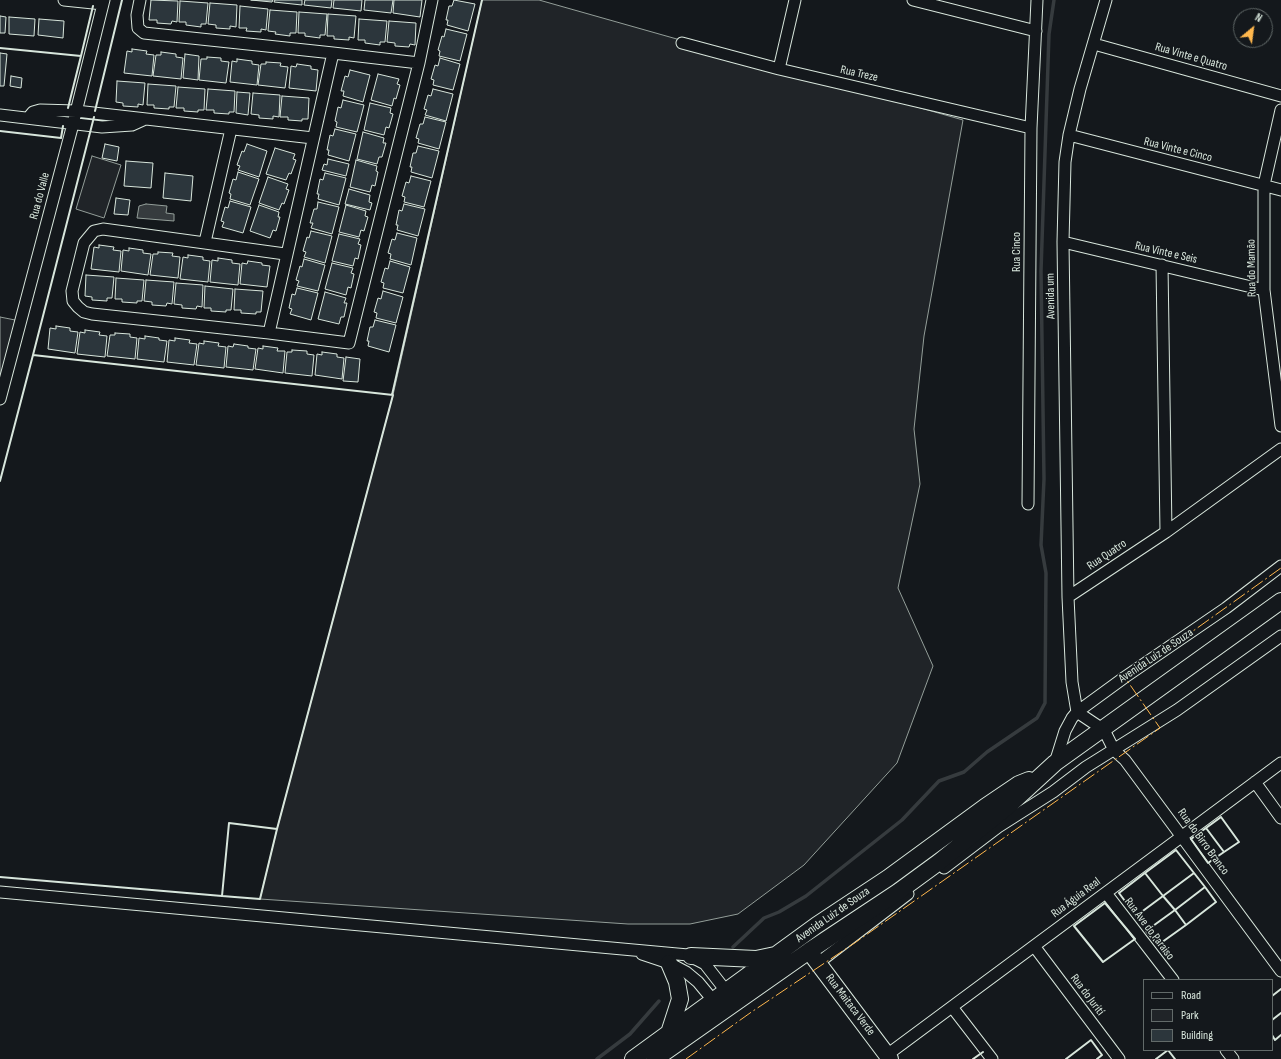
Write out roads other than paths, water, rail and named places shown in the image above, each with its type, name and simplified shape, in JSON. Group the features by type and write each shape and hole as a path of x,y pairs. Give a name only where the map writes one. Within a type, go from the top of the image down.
{"main road":[{"name":"Avenida Luiz de Souza","path":"731,998 813,957 940,862 1029,788 1037,778 1055,763 1104,730 1281,601"},
{"name":"Avenida Luiz de Souza","path":"655,1059 731,998 780,954 817,925 888,878 1019,784 1037,778"},
{"path":"691,956 756,959 780,954"},
{"name":"Rua Maitaca Verde","path":"813,957 889,1057"},
{"path":"669,963 677,982 680,999 669,1033"},
{"name":"Avenida Luiz de Souza","path":"633,1059 669,1033 718,1007"}],"street":[{"path":"64,0 103,2"},
{"path":"140,0 137,15 138,28 144,33 419,63"},
{"path":"285,254 109,229 94,231 84,243 72,291 73,301 84,312 92,314 349,343 419,63 432,0"},
{"path":"779,69 795,0"},
{"path":"913,0 1036,31"},
{"name":"Rua Cinco","path":"1028,504 1031,128 1037,0"},
{"name":"Avenida um","path":"1068,597 1063,191 1069,136 1106,0"},
{"name":"Rua do Valle","path":"0,399 73,124 103,2"},
{"name":"Rua Treze","path":"682,43 779,69 1031,128"},
{"name":"Rua Vinte e Quatro","path":"1094,44 1281,96"},
{"path":"269,333 285,254 333,53"},
{"path":"28,118 33,112 40,110 76,112 313,138"},
{"name":"Rua do Mamão","path":"1281,110 1264,185 1264,290 1281,426"},
{"path":"0,115 92,126 120,127 132,125 144,120"},
{"path":"205,242 231,128"},
{"name":"Rua Vinte e Cinco","path":"1069,136 1281,190"},
{"name":"Rua Vinte e Seis","path":"1063,242 1264,290"},
{"path":"1162,265 1166,532"},
{"name":"Rua Quatro","path":"1068,597 1166,532 1281,449"},
{"name":"Avenida Luiz de Souza","path":"1055,763 1067,727 1078,712 1125,677 1226,608 1281,566"},
{"path":"1068,597 1072,682 1078,712 1104,730"},
{"path":"813,957 998,827 1177,710 1281,636"},
{"name":"Rua do Birro Branco","path":"1104,730 1114,750 1125,760 1281,971"},
{"name":"Rua Águia Real","path":"889,1057 952,1007 1281,763"},
{"path":"1255,782 1281,818"},
{"path":"0,892 620,948 691,956 705,964 731,998"},
{"name":"Rua Ave do Paraiso","path":"1106,893 1171,979"},
{"name":"Rua do Jurití","path":"1034,946 1118,1059"},
{"path":"620,948 669,963 695,978 718,1007"},
{"path":"952,1007 992,1059"},
{"path":"1227,1051 1233,1059"}],"waterway":[{"path":"733,947 764,918 779,912 806,896 902,820 939,781 964,772 987,752 1037,718 1045,703 1046,573 1041,545 1044,479 1041,271 1049,34 1054,0"},
{"path":"597,1059 630,1034 659,1001"}]}
